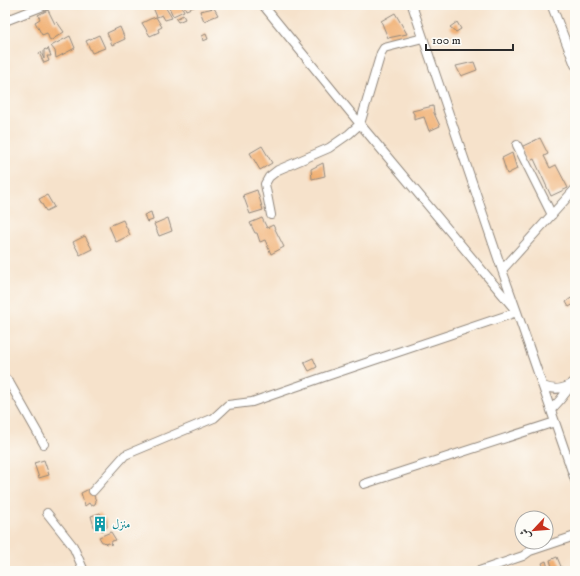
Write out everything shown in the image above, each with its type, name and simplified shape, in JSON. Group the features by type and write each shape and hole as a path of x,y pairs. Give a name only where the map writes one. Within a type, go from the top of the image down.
{"street":[{"path":"5,21 46,5"},
{"path":"263,5 517,312"},
{"path":"412,5 575,480"},
{"path":"555,5 553,9 575,65"},
{"path":"271,215 265,184 269,177 278,170 329,148 350,134 360,124 381,53 384,48 423,38"},
{"path":"517,146 552,215"},
{"path":"502,270 575,189"},
{"path":"93,491 125,456 214,418 228,405 252,402 517,312"},
{"path":"5,378 9,382 44,444"},
{"path":"543,386 555,390 574,384"},
{"path":"551,410 574,384"},
{"path":"364,484 555,422"},
{"path":"46,513 73,546 84,571"},
{"path":"479,571 523,556 530,551 575,536"}],"building":[{"path":"152,5 164,5 172,18 165,20 162,15 157,17"},
{"path":"168,5 181,5 184,11 173,16"},
{"path":"184,5 199,5 186,10"},
{"path":"214,8 218,15 204,21 200,11"},
{"path":"48,10 55,24 57,22 64,32 50,41 47,33 42,35 35,22 40,19 38,15"},
{"path":"395,13 407,34 388,38 381,21"},
{"path":"183,15 185,19 178,22 176,19"},
{"path":"156,17 162,27 158,29 159,32 150,36 142,23"},
{"path":"457,22 461,29 456,32 450,27"},
{"path":"120,27 125,39 112,45 107,33"},
{"path":"206,34 208,39 203,41 202,36"},
{"path":"99,35 105,48 92,53 86,41"},
{"path":"70,36 75,48 56,58 55,51 51,46"},
{"path":"48,48 51,56 47,56 49,61 44,63 39,53 41,52 44,59 44,50 47,50"},
{"path":"474,62 477,70 461,76 456,66"},
{"path":"433,106 434,113 440,126 429,131 424,117 414,120 414,114 412,111"},
{"path":"540,138 548,154 544,156 550,168 556,165 568,188 551,196 534,159 528,162 521,147"},
{"path":"262,146 272,163 260,170 250,153"},
{"path":"512,153 517,169 507,174 502,158"},
{"path":"323,163 325,176 312,179 311,169"},
{"path":"257,190 263,210 250,214 243,195"},
{"path":"47,195 54,207 46,211 39,199"},
{"path":"151,212 153,220 147,222 144,215"},
{"path":"168,218 172,231 159,236 154,224"},
{"path":"262,218 267,228 273,225 284,247 271,254 265,240 260,242 257,233 255,233 250,223"},
{"path":"123,220 130,235 116,242 109,226"},
{"path":"85,236 92,249 80,255 73,242"},
{"path":"571,298 573,300 575,298 575,306 574,304 569,307 566,302"},
{"path":"313,358 317,367 309,371 304,362"},
{"path":"44,460 49,475 39,478 34,463"},
{"name":"منزل","path":"89,489 93,493 96,501 95,504 91,506 89,503 85,506 81,493"},
{"name":"منزل","path":"100,513 106,520 107,527 102,531 100,528 95,530 91,516"},
{"name":"منزل","path":"111,532 116,540 112,541 111,545 109,543 106,544 102,542 99,537"},
{"path":"557,557 562,569 557,571 542,571 544,568 542,563 546,561 548,568 552,567 550,560"}],"place":[{"name":"منزل","path":"100,524"}]}
